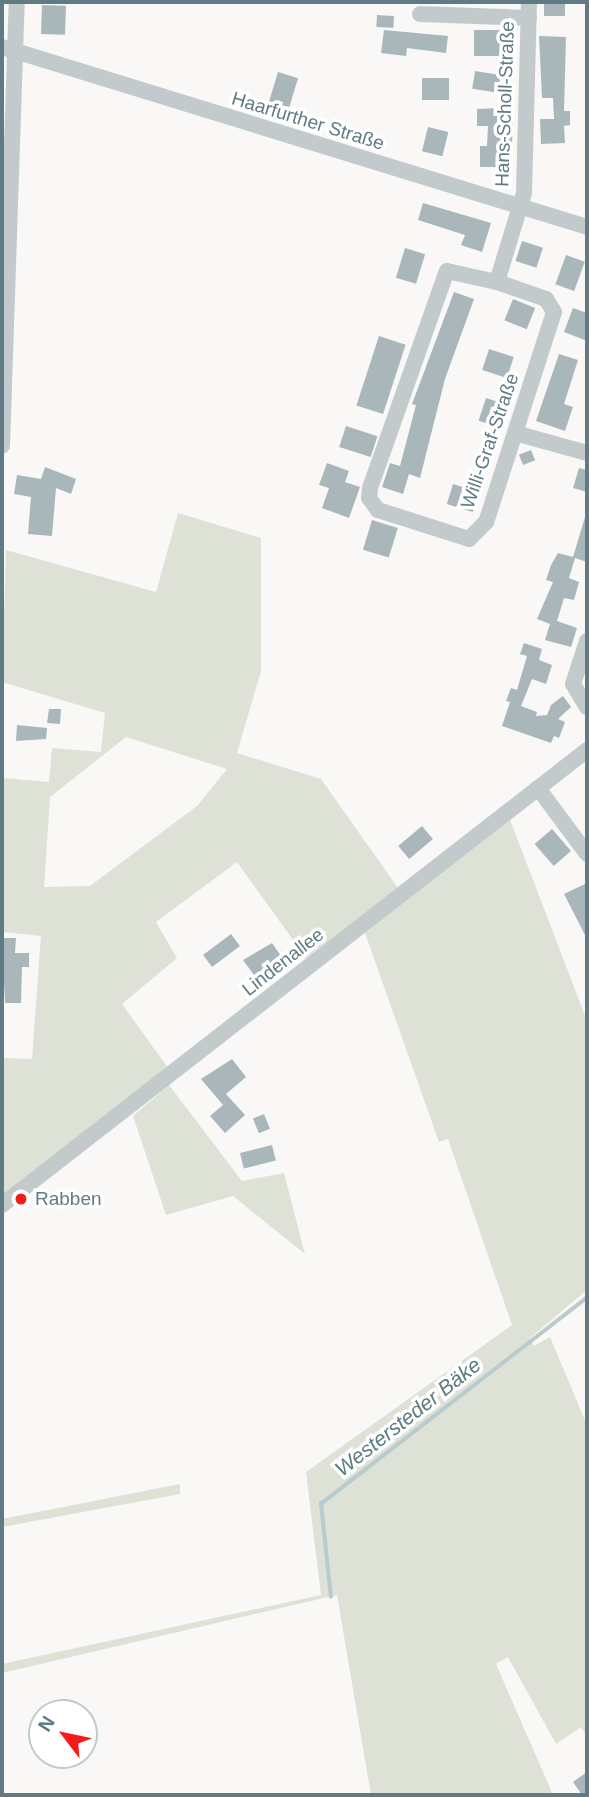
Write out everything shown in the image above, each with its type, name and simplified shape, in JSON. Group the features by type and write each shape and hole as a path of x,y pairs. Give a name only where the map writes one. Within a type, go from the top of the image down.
{"street":[{"path":"2,446 9,50 17,2"},
{"path":"420,14 529,10"},
{"name":"Hans-Scholl-Straße","path":"519,207 524,193 529,10"},
{"name":"Haarfurther Straße","path":"9,50 587,228"},
{"path":"497,282 519,207"},
{"name":"Willi-Graf-Straße","path":"457,270 497,282 546,299 554,312 486,522 476,537 461,537 372,504 370,488 447,271 457,270"},
{"path":"515,433 587,453"},
{"path":"587,641 573,684 587,707"},
{"name":"Lindenallee","path":"2,1205 587,750"},
{"path":"537,788 587,853"}],"shaded area":[{"path":"178,513 261,538 261,671 237,753 321,779 398,888 306,958 237,862 156,922 177,958 122,1004 168,1068 2,1198 2,1058 32,1059 41,936 2,932 2,778 49,782 52,748 101,752 105,713 2,682 6,550 156,592","holes":["126,737 227,769 197,806 90,886 44,887 50,797"]},
{"path":"509,817 587,1021 587,1290 530,1338 534,1346 550,1337 587,1425 587,1736 581,1727 556,1744 508,1657 496,1664 553,1795 371,1795 337,1595 2,1673 2,1664 321,1595 306,1472 512,1325 448,1139 439,1142 365,933"},
{"path":"169,1085 242,1181 284,1173 305,1254 233,1196 166,1215 133,1116"},
{"path":"180,1484 180,1494 2,1527 2,1519"}],"building":[{"path":"544,2 565,2 565,16 544,16"},
{"path":"42,5 66,6 65,35 41,34"},
{"path":"377,15 394,16 393,28 376,27"},
{"path":"384,30 448,36 446,53 407,48 406,56 381,53"},
{"path":"474,30 504,30 504,56 474,56"},
{"path":"539,36 566,37 564,111 570,111 570,125 564,126 565,143 541,144 540,119 554,119 553,98 542,98"},
{"path":"475,71 501,75 498,93 472,89"},
{"path":"278,72 298,78 289,108 269,102"},
{"path":"422,78 449,78 449,100 422,100"},
{"path":"499,108 499,120 513,120 511,167 480,167 480,146 487,146 488,126 477,126 477,109"},
{"path":"428,127 448,132 442,156 422,151"},
{"path":"423,203 491,223 482,252 461,245 465,235 418,220"},
{"path":"522,241 543,248 536,268 516,261"},
{"path":"405,248 425,254 416,284 396,278"},
{"path":"566,255 585,262 574,291 555,284"},
{"path":"454,292 474,299 445,379 420,478 409,474 403,494 382,487 390,463 400,466 416,405 412,404"},
{"path":"513,299 535,308 527,329 504,320"},
{"path":"573,308 587,313 587,341 564,332"},
{"path":"379,336 406,345 383,414 356,405"},
{"path":"489,349 514,357 507,378 482,370"},
{"path":"559,354 578,360 564,404 573,407 565,431 536,421"},
{"path":"486,398 510,406 502,429 479,421"},
{"path":"346,426 377,436 371,457 339,447"},
{"path":"531,450 535,460 523,465 519,455"},
{"path":"327,463 349,471 345,482 360,487 349,518 322,508 329,488 319,485"},
{"path":"45,467 76,479 71,494 56,488 52,536 28,534 31,497 14,494 17,475 41,479"},
{"path":"579,468 587,470 587,492 573,488"},
{"path":"453,484 479,492 473,512 447,504"},
{"path":"585,517 587,562 575,558 569,578 579,582 574,600 564,598 557,621 577,628 571,647 545,640 550,624 537,619 553,582 546,580 551,565 558,553 573,557"},
{"path":"372,520 398,528 389,558 363,550"},
{"path":"524,643 542,649 539,660 552,665 546,684 532,679 521,706 537,712 536,716 547,715 551,705 563,696 571,707 558,719 565,722 559,738 554,736 551,743 502,726 510,702 506,701 511,688 517,690 527,656 520,654"},
{"path":"49,709 61,709 60,724 47,723"},
{"path":"17,725 47,728 46,739 16,741"},
{"path":"422,826 433,839 409,859 398,846"},
{"path":"552,829 571,851 554,866 535,844"},
{"path":"587,883 587,939 564,894"},
{"path":"231,934 240,946 212,967 203,955"},
{"path":"2,938 16,938 15,953 29,953 29,967 22,967 21,1003 5,1003"},
{"path":"272,943 281,956 257,979 243,960"},
{"path":"232,1059 246,1077 226,1094 245,1115 225,1133 210,1116 223,1105 201,1079"},
{"path":"264,1114 270,1129 259,1133 253,1118"},
{"path":"272,1145 276,1161 244,1169 240,1153"},
{"path":"587,1772 587,1795 582,1795 573,1782"}],"waterway":[{"name":"Westersteder Bäke","path":"331,1597 321,1504 587,1298"}],"place":[{"name":"Rabben","path":"21,1199"}]}
